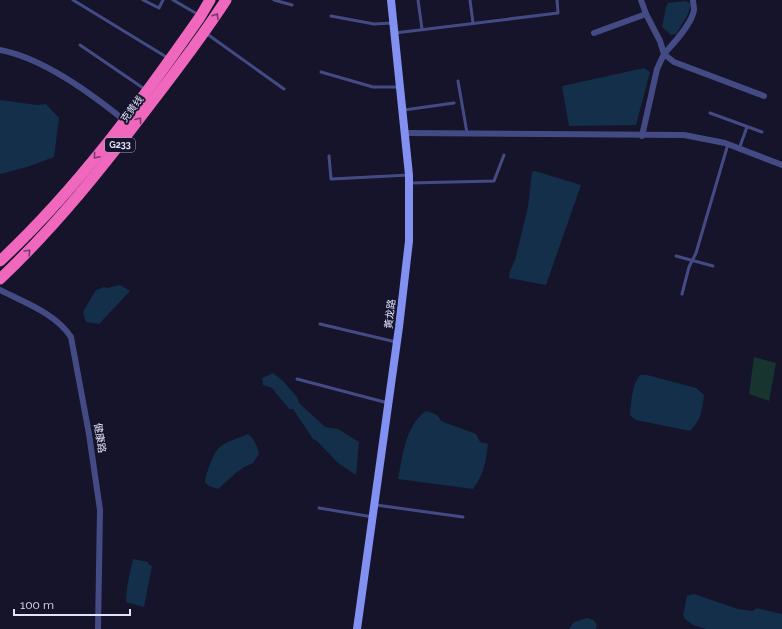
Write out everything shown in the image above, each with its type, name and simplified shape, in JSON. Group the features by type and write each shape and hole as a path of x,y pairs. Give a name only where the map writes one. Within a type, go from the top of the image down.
{"highway":[{"name":"克黄线","path":"0,261 48,212 125,121 210,0"},
{"name":"克黄线","path":"0,279 23,257 82,193 205,33 226,0"}],"main road":[{"name":"黄龙路","path":"357,629 397,342 409,241 409,179 391,0"}],"street":[{"path":"641,0 646,14 660,41 664,54 674,62 764,96"},
{"path":"642,136 657,69 664,54 676,41 688,23 694,11 693,0"},
{"path":"594,33 646,14"},
{"path":"0,50 11,52 51,70 109,108 125,121"},
{"path":"405,133 642,136 684,135 728,144 782,165"},
{"name":"健康路","path":"0,290 54,318 66,329 71,337 89,434 100,510 98,629"}],"lane":[{"path":"73,0 170,59"},
{"path":"143,0 159,8 163,0"},
{"path":"173,0 200,16"},
{"path":"274,0 292,5"},
{"path":"418,0 422,29"},
{"path":"470,0 473,23"},
{"path":"394,33 558,14 557,0"},
{"path":"332,16 374,24 393,23"},
{"path":"205,33 284,89"},
{"path":"80,45 147,91"},
{"path":"321,72 373,87 400,88"},
{"path":"458,81 467,133"},
{"path":"402,111 454,103"},
{"path":"710,113 762,132"},
{"path":"740,149 747,126"},
{"path":"682,294 692,261 696,253 728,144"},
{"path":"329,156 331,179 494,181 504,154"},
{"path":"676,256 713,266"},
{"path":"320,324 397,342"},
{"path":"298,379 388,403"},
{"path":"374,505 463,517"},
{"path":"319,508 373,517"}],"green space":[{"path":"754,357 776,363 769,401 749,394"}],"water":[{"path":"686,1 691,4 688,14 676,34 671,35 662,27 666,7 668,3"},
{"path":"644,68 650,72 636,125 569,126 562,86"},
{"path":"0,100 37,105 46,104 59,118 54,157 27,167 0,174"},
{"path":"535,171 581,185 546,285 509,278 528,207 532,172"},
{"path":"120,285 130,291 99,324 86,322 83,312 96,290 104,287 107,288"},
{"path":"273,373 283,381 297,397 299,403 325,427 338,429 359,442 356,475 338,463 317,441 313,439 293,409 289,409 272,388 263,385 262,378"},
{"path":"641,375 647,375 696,388 704,395 703,406 697,423 690,431 636,420 630,415 634,387"},
{"path":"426,411 437,415 441,421 476,434 480,442 488,444 484,468 473,489 398,479 409,433 419,417"},
{"path":"248,434 255,443 259,454 253,463 244,467 218,489 209,486 205,482 214,454 225,443"},
{"path":"133,559 148,562 148,564 152,566 144,607 126,602 127,587"},
{"path":"694,594 738,609 752,611 757,608 782,614 782,629 706,629 693,625 685,619 683,615 687,596"},
{"path":"587,618 593,620 597,624 596,629 569,629 574,622"}]}
